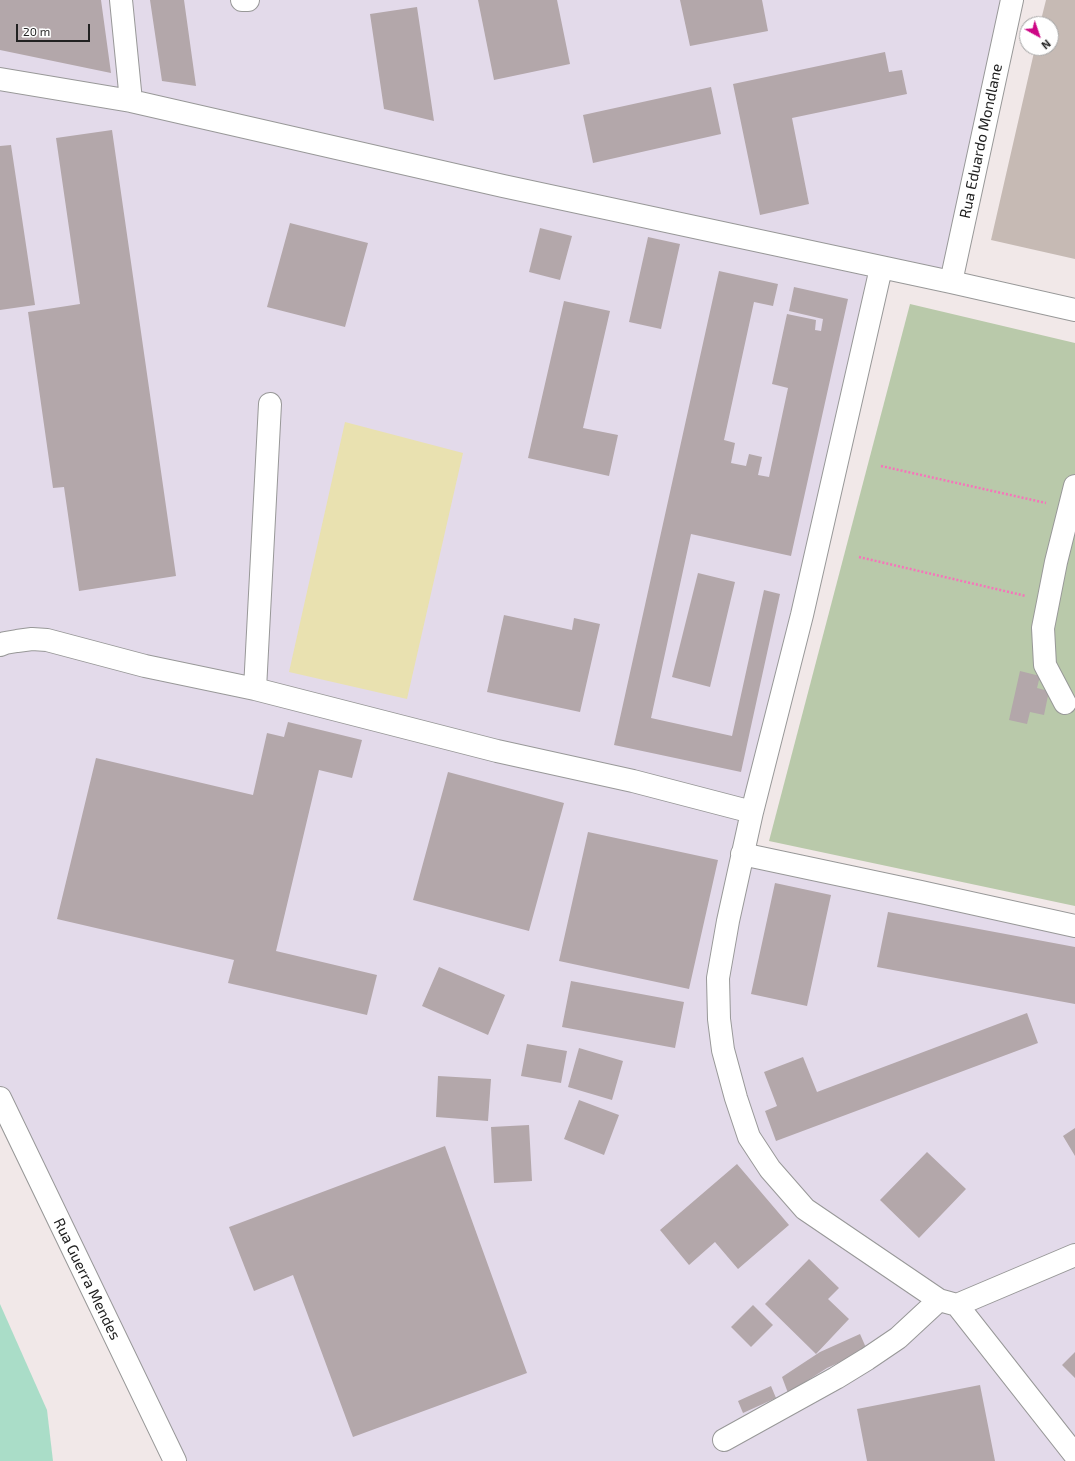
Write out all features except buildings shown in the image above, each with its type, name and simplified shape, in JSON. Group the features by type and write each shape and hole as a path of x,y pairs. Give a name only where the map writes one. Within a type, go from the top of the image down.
{"street":[{"path":"121,0 131,101"},
{"path":"242,0 248,0"},
{"name":"Rua Eduardo Mondlane","path":"951,282 1012,0"},
{"path":"0,79 131,101 503,186 1075,310"},
{"path":"881,268 802,615 742,854 718,978 719,1019 723,1050 736,1098 749,1137 770,1169 806,1209 948,1303 1075,1455"},
{"path":"255,689 270,404"},
{"path":"1065,702 1046,665 1043,628 1056,562 1075,486"},
{"path":"0,645 25,640 47,640 145,666 255,689 497,751 633,781 752,812"},
{"path":"742,854 1075,926"},
{"name":"Rua Guerra Mendes","path":"0,1098 175,1461"},
{"path":"724,1440 836,1378 867,1359 948,1303 1075,1255"}],"path":[{"path":"881,466 1069,508"},
{"path":"859,557 1048,602"}],"shaded area":[{"path":"0,0 1012,0 951,282 881,268 742,854 1075,926 1075,1461 175,1461 0,1098"},
{"path":"1046,0 1075,0 1075,259 991,240 1033,56 1059,56 1059,16 1042,16"},
{"path":"910,304 1075,343 1075,906 769,841"},
{"path":"345,422 463,453 407,699 289,672"},
{"path":"0,1304 47,1410 53,1461 0,1461"}]}
